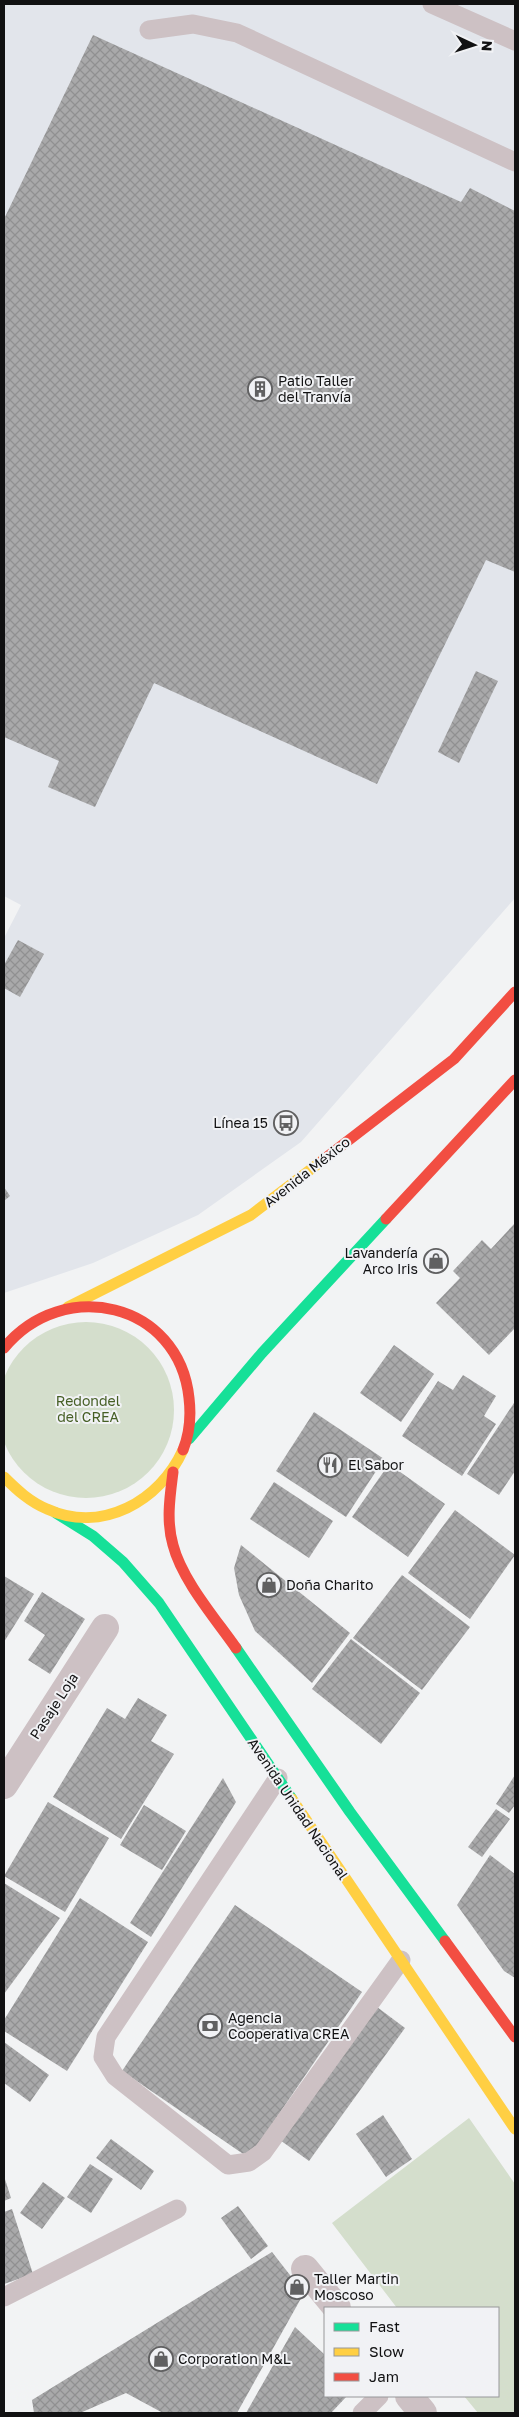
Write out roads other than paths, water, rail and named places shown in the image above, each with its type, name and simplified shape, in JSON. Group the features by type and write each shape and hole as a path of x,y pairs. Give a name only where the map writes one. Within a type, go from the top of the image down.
{"main road":[{"name":"Avenida México","path":"68,1307 251,1215 454,1059 515,992"},
{"path":"514,2031 367,1842 193,1586 176,1556 170,1532 168,1505 174,1472 189,1439 262,1354 515,1080"},
{"path":"12,1324 68,1307 104,1306 137,1318 165,1340 184,1369 192,1404 189,1439"},
{"path":"4,1348 12,1337 36,1318"},
{"path":"4,1487 56,1513 82,1517 108,1515 134,1507 156,1492 174,1472"},
{"path":"4,1477 26,1498"},
{"name":"Avenida Unidad Nacional","path":"56,1513 93,1536 123,1562 159,1603 278,1778 340,1863 401,1960 515,2128"}],"street":[{"name":"Pasaje Loja","path":"4,1785 104,1628"},
{"path":"305,2270 336,2307"},
{"path":"410,2397 424,2413"}],"lane":[{"path":"432,4 515,41"},
{"path":"148,30 193,24 237,33 515,162"},
{"path":"278,1778 106,2037 103,2057 115,2076 228,2165 249,2162 263,2152 401,1960"},
{"path":"4,2298 177,2209"},
{"path":"362,2413 377,2397"}],"place":[{"name":"Patio Taller del Tranvía","path":"260,389"},
{"name":"Línea 15","path":"286,1123"},
{"name":"Lavandería Arco Iris","path":"436,1261"},
{"name":"El Sabor","path":"330,1465"},
{"name":"Doña Charito","path":"269,1585"},
{"name":"Agencia Cooperativa CREA","path":"210,2026"},
{"name":"Taller Martin Moscoso","path":"297,2287"},
{"name":"Corporation M&L","path":"161,2359"}],"park label":[{"name":"Redondel del CREA","path":"88,1409"}]}
